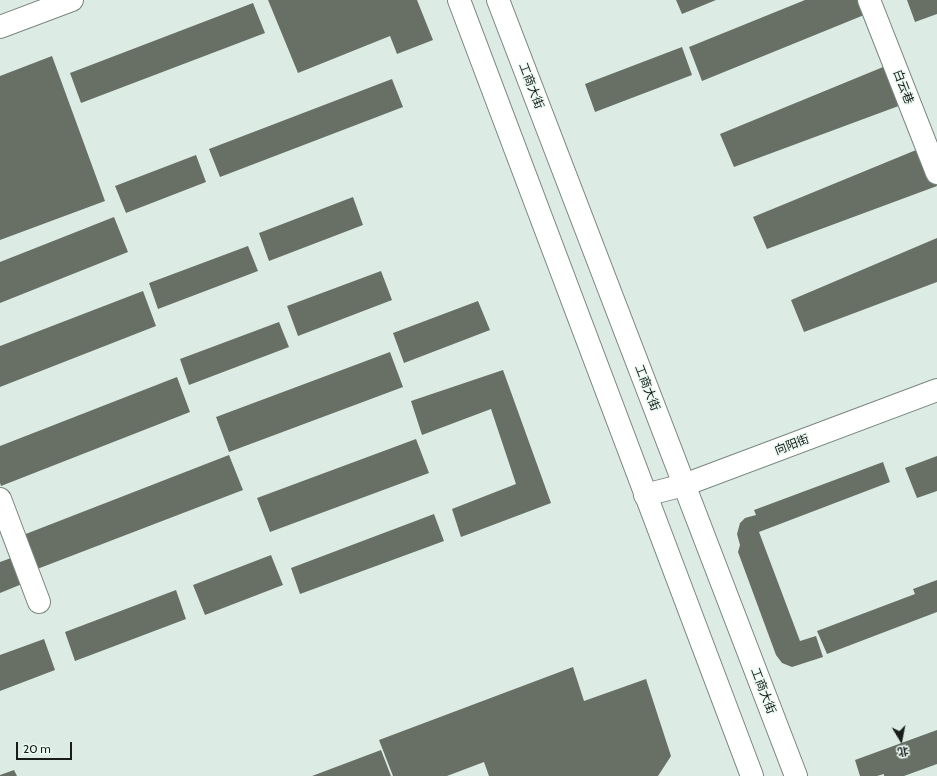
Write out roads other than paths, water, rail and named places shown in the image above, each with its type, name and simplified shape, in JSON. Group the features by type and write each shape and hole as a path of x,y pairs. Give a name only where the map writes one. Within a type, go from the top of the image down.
{"main road":[{"path":"0,27 72,0"},
{"path":"460,0 752,776"},
{"name":"工商大街","path":"498,0 796,776"},
{"name":"白云巷","path":"869,0 937,173"},
{"name":"向阳街","path":"645,495 684,485 937,390"},
{"path":"0,499 39,602"}]}
